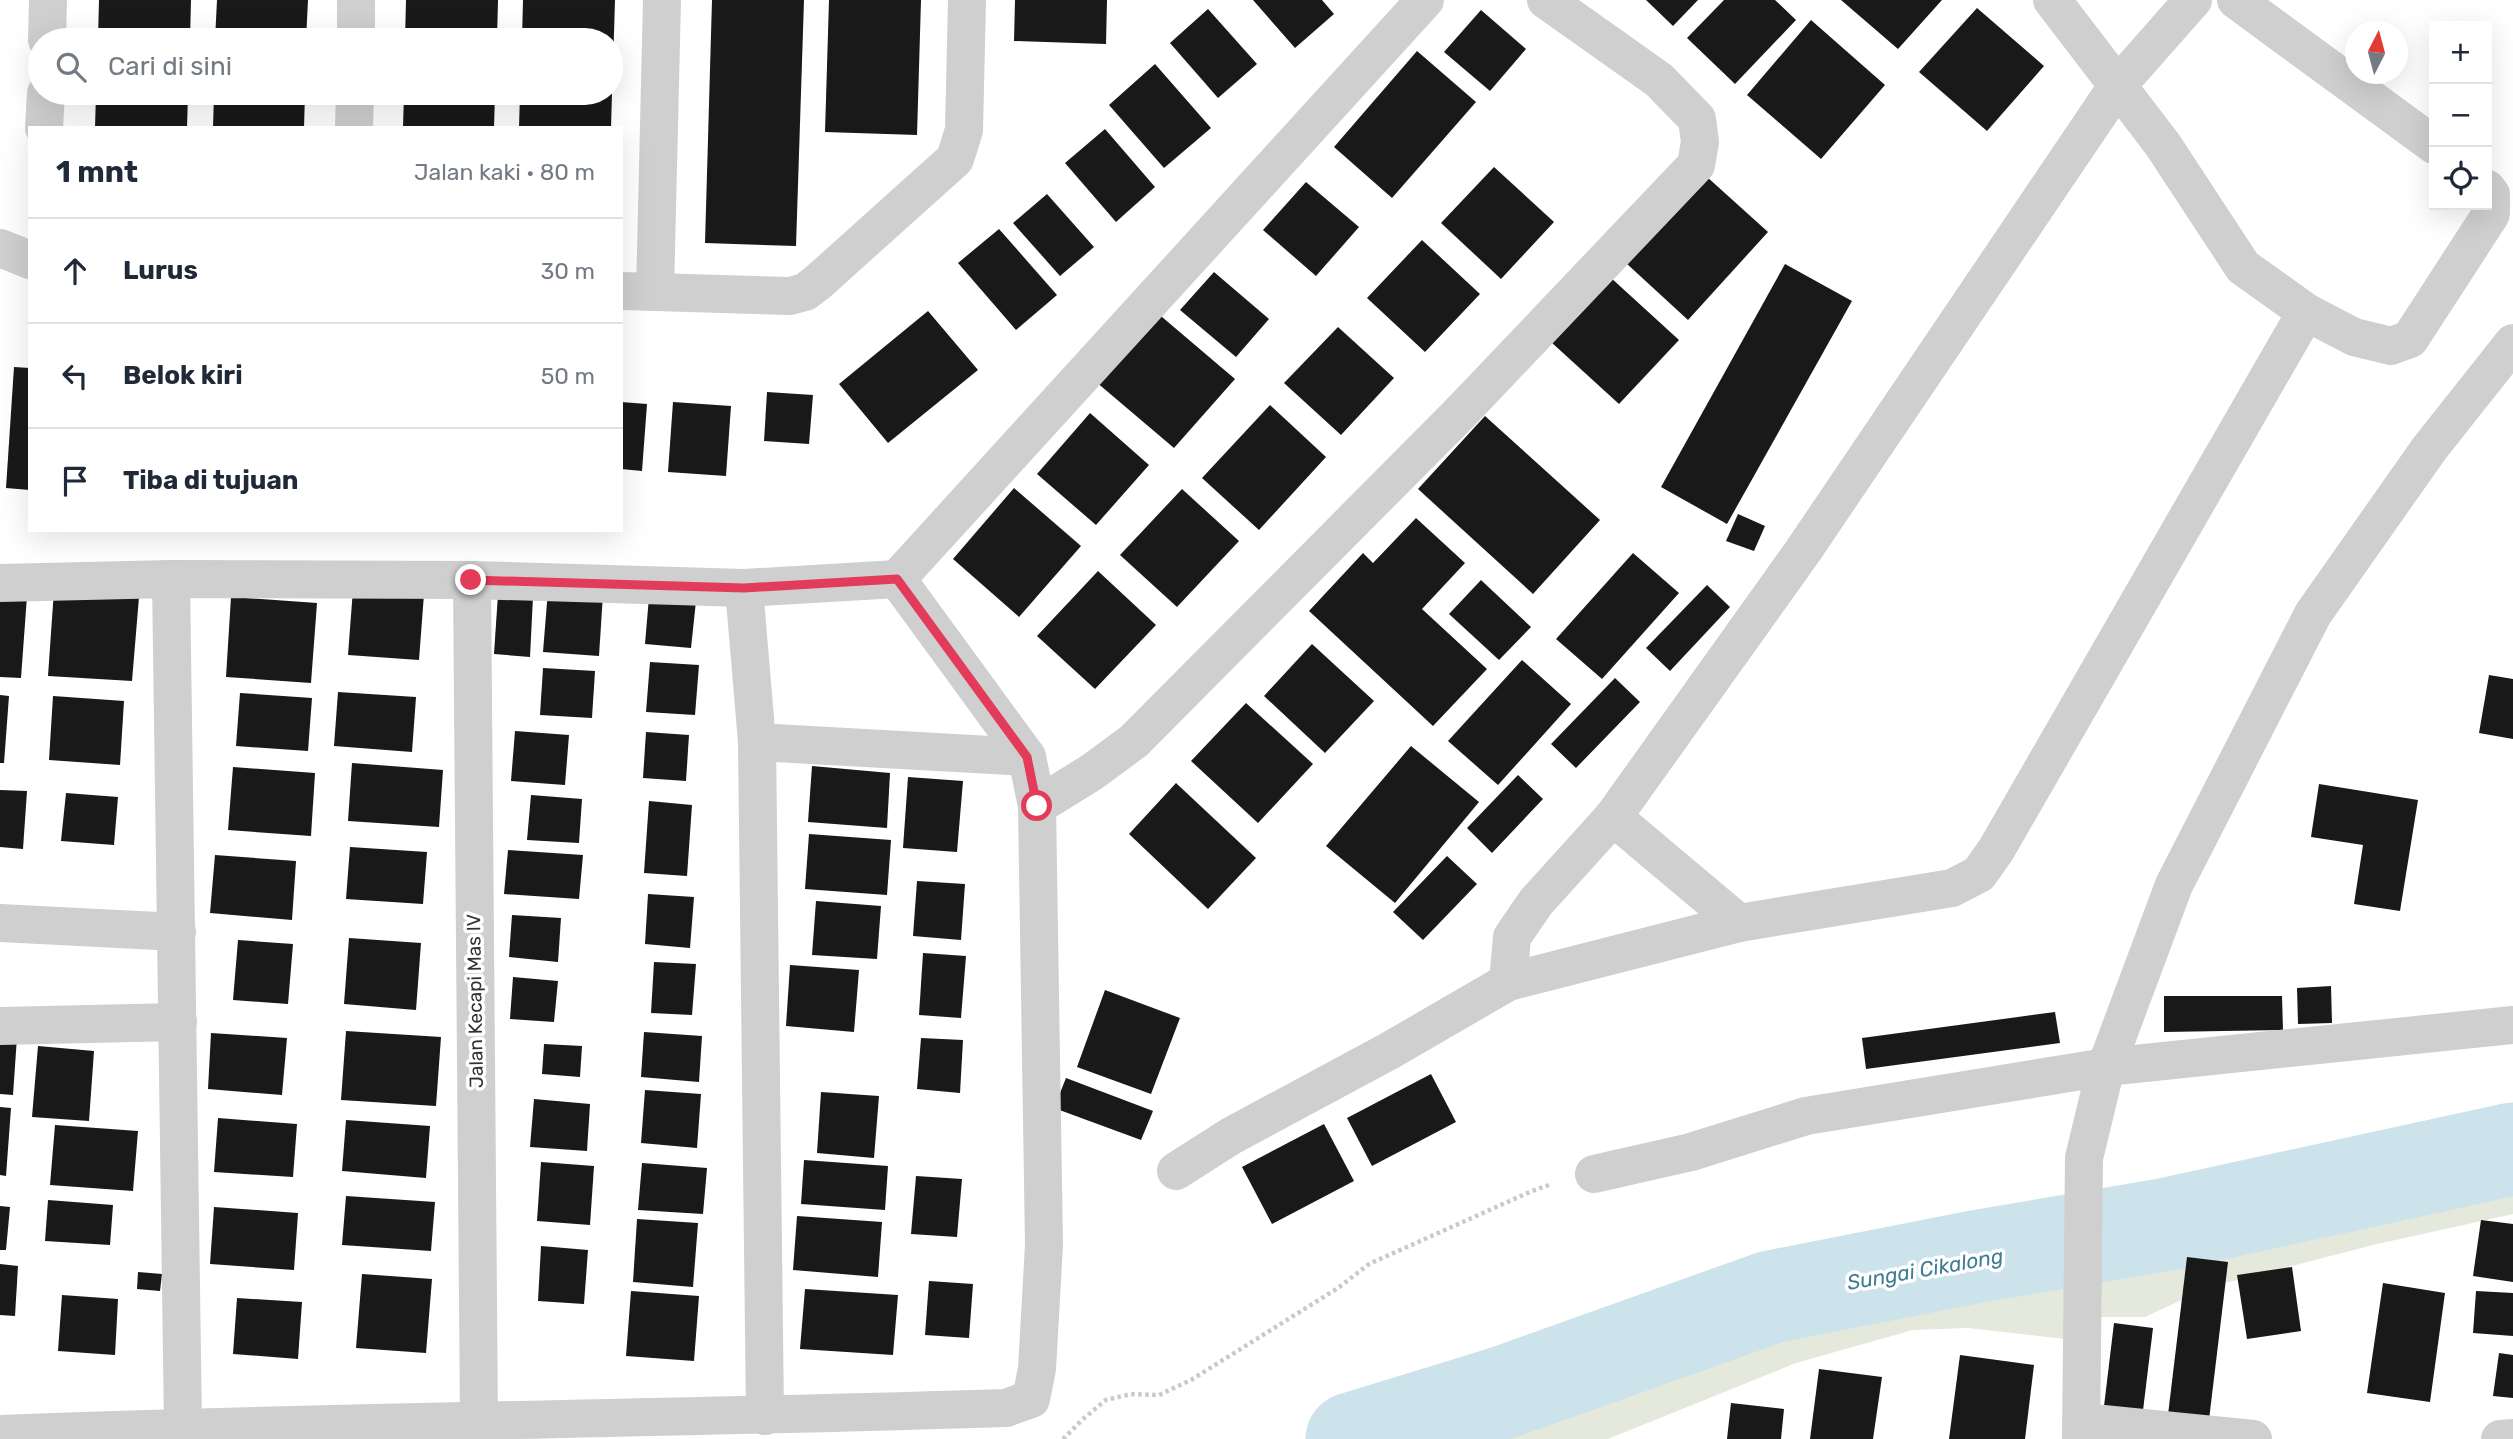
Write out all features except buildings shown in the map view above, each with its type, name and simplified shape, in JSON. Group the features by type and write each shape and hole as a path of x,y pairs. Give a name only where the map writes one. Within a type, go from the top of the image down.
{"street":[{"path":"47,28 48,0"},
{"path":"356,0 356,28"},
{"path":"662,0 638,292 789,296 806,292 817,284 955,159 964,130 967,0"},
{"path":"0,583 172,579 471,580 744,588 897,579 1426,0"},
{"path":"1037,806 1092,772 1134,741 1462,411 1696,165 1700,142 1697,119 1659,80 1546,0"},
{"path":"2052,0 2163,145 2243,267 2306,312 2354,337 2391,346 2410,339 2491,214 2491,210"},
{"path":"1508,982 1512,937 1536,902 1613,817 1802,551 2118,85 2193,0"},
{"path":"2236,0 2429,141"},
{"path":"44,126 45,105"},
{"path":"354,126 355,105"},
{"path":"0,248 28,259"},
{"path":"1176,1171 1231,1136 1389,1051 1508,982 1739,923 1952,888 1979,874 1997,850 2306,312"},
{"path":"2253,1439 2082,1431 2084,1158 2106,1067 2174,885 2313,614 2429,449 2513,343"},
{"path":"172,579 183,1426"},
{"path":"0,1434 183,1426 765,1416 1006,1408 1031,1399 1037,1369 1044,1245 1037,806 1027,757 897,579"},
{"name":"Jalan Kecapi Mas IV","path":"471,580 479,1422"},
{"path":"744,588 757,742 765,1416"},
{"path":"757,742 1027,757"},
{"path":"1613,817 1739,923"},
{"path":"0,923 177,932"},
{"path":"0,1026 178,1022"},
{"path":"1594,1174 1691,1152 1806,1116 2106,1067 2513,1025"},
{"path":"2500,1439 2513,1438"}],"path":[{"path":"1063,1439 1106,1401 1131,1394 1159,1395 1191,1380 1338,1288 1369,1264 1532,1191 1594,1174"}],"shaded area":[{"path":"2513,1174 2513,1214 2373,1245 2210,1287 2145,1317 2091,1317 2090,1259 2192,1244 2341,1213 2387,1211 2437,1201 2470,1183 2488,1177"},
{"path":"2069,1254 2065,1339 1968,1328 1913,1330 1796,1363 1608,1439 1456,1439 1512,1422 1779,1327 1954,1287"}],"waterway":[{"name":"Sungai Cikalong","path":"1352,1439 1502,1393 1771,1297 1974,1257 2168,1224 2513,1149"}],"route":[{"path":"471,580 744,588 897,579 1027,757 1037,806"}]}
